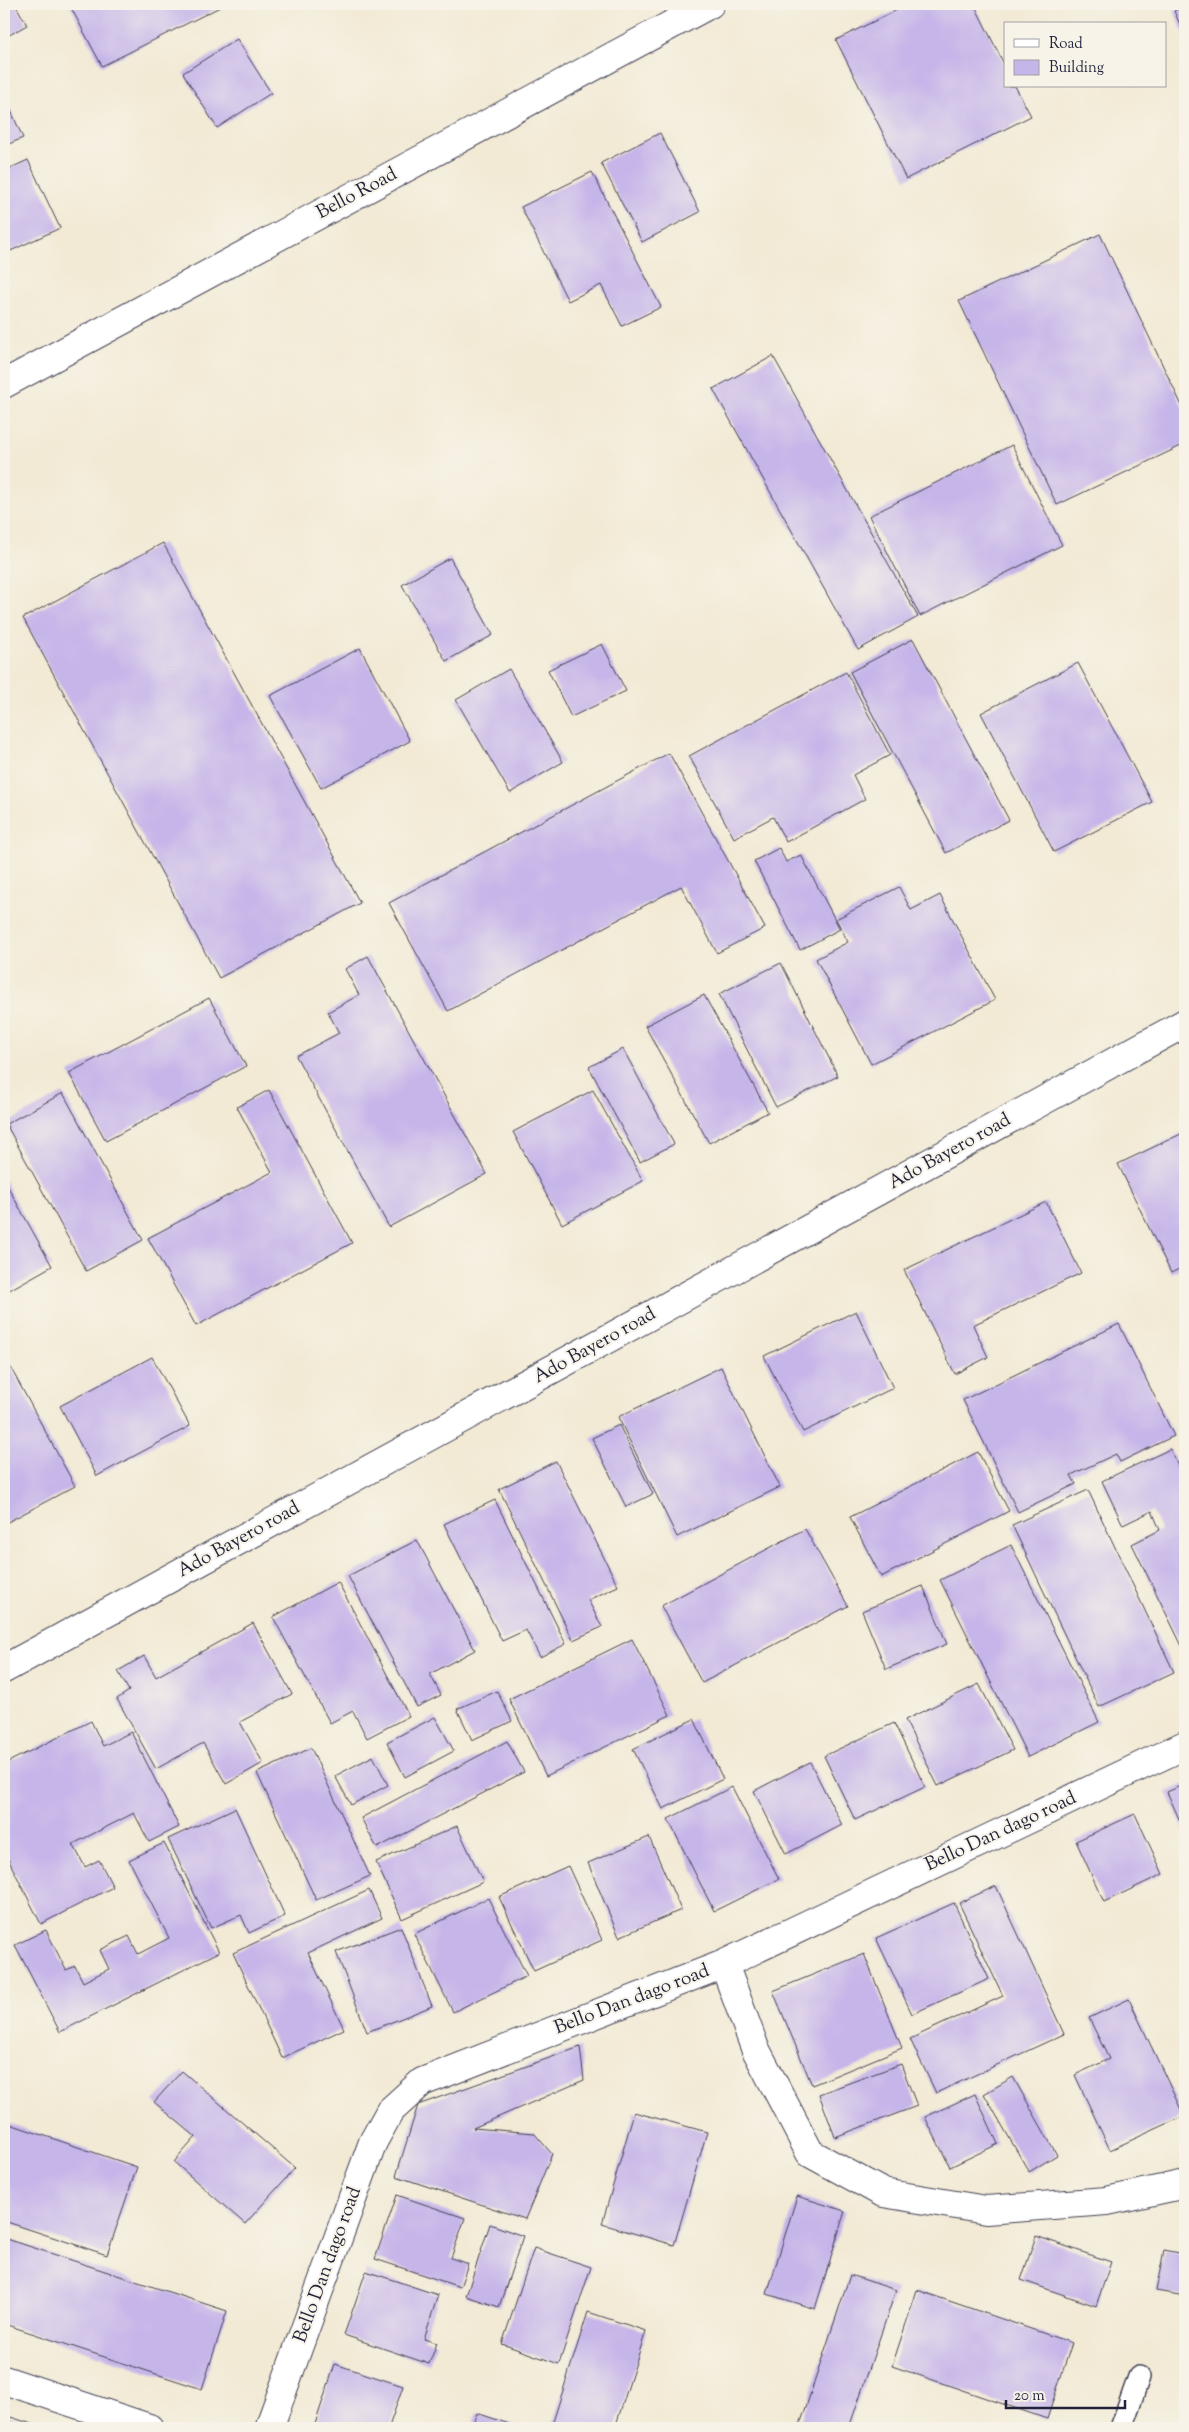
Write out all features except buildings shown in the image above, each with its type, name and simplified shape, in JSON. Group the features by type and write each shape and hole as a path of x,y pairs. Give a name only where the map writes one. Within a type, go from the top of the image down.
{"street":[{"name":"Bello Road","path":"4,384 710,4"},
{"name":"Ado Bayero road","path":"4,1669 1185,1023"},
{"name":"Bello Dan dago road","path":"268,2428 373,2142 390,2111 422,2082 724,1964 1185,1745"},
{"path":"724,1964 755,2048 810,2153 883,2193 986,2210 1107,2202 1185,2184"},
{"path":"4,2380 149,2428"}],"lane":[{"path":"1121,2428 1139,2377"}]}
